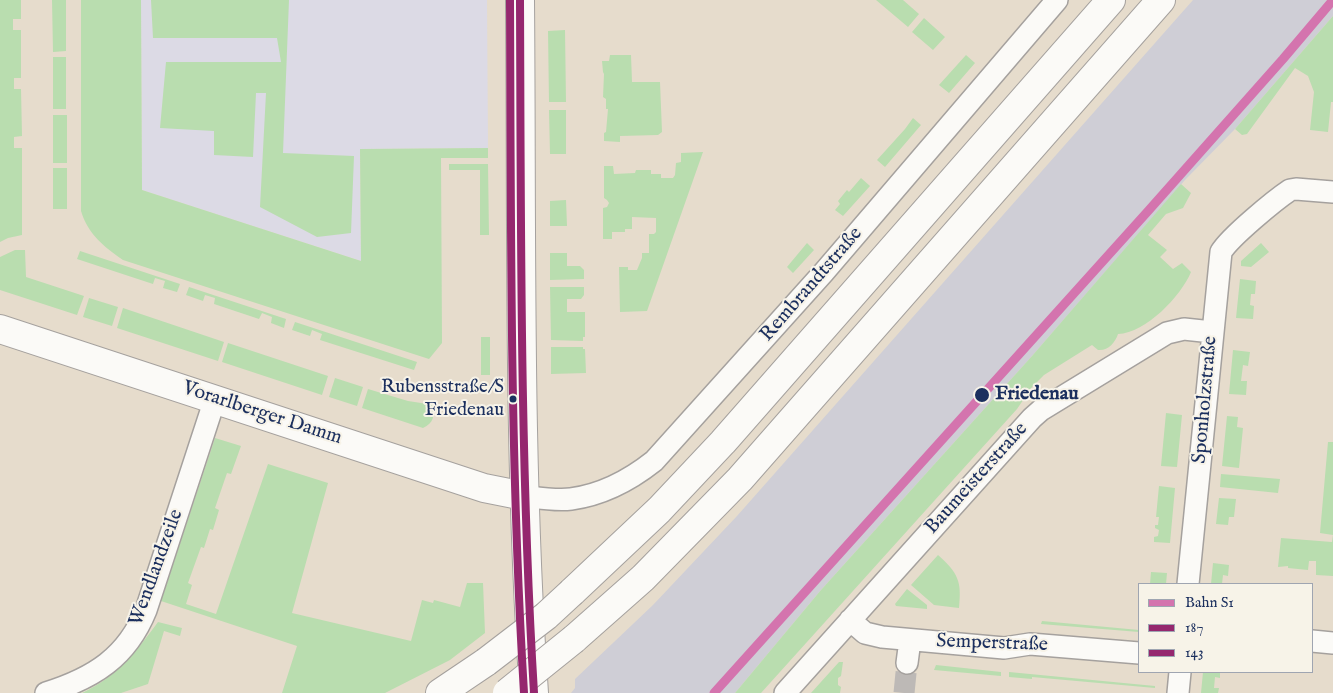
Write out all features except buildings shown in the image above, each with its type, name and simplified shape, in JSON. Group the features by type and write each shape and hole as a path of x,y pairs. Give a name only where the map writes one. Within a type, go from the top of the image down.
{"main road":[{"path":"520,0 524,496 534,693"},
{"path":"440,693 486,662 546,616 658,510 723,442 1111,0"},
{"path":"507,693 574,639 649,572 740,479 1161,0"},
{"name":"Vorarlberger Damm","path":"0,329 484,488 524,496"}],"street":[{"name":"Rembrandtstraße","path":"524,496 571,499 593,494 632,477 643,470 664,451 880,208 1057,0"},
{"name":"Sponholzstraße","path":"1188,583 1221,252 1224,246 1246,226 1290,190 1333,192"},
{"name":"Baumeisterstraße","path":"785,693 1041,410 1167,333 1184,329 1212,332"},
{"name":"Wendlandzeile","path":"46,693 84,679 97,671 111,661 132,638 146,610 215,399"},
{"name":"Semperstraße","path":"850,620 865,633 882,637 1004,648 1030,644 1138,653"},
{"path":"907,663 910,640"},
{"path":"1313,641 1333,643"},
{"path":"1178,693 1180,673"}],"shaded area":[{"path":"141,0 487,0 488,148 360,149 361,261 142,190"},
{"path":"1193,0 1333,0 1333,16 1235,129 1185,180 1032,356 821,590 735,693 571,693 575,688 575,679 653,605 737,516"}],"green space":[{"path":"0,0 21,0 21,19 13,19 13,30 21,30 21,78 14,78 14,89 21,89 22,136 14,137 14,148 22,148 22,235 0,242"},
{"path":"52,0 66,0 66,51 53,52"},
{"path":"81,0 141,0 142,190 361,261 360,149 488,148 488,158 441,158 442,343 429,359 123,260 109,250 92,233 81,211"},
{"path":"151,0 289,0 283,153 354,156 351,233 317,237 260,207 266,93 256,93 253,157 214,155 214,131 160,128 166,62 281,62 277,38 153,38"},
{"path":"876,0 903,0 919,14 908,27"},
{"path":"1333,16 1333,102 1331,102 1328,132 1310,130 1314,92 1308,76 1295,68 1247,134 1242,135 1235,129"},
{"path":"924,18 945,37 933,50 912,32"},
{"path":"565,30 566,102 549,102 548,31"},
{"path":"610,55 631,55 632,82 660,82 662,132 658,135 620,136 620,142 604,141 608,109 606,109 606,99 603,97 604,74 602,61 609,61"},
{"path":"966,55 975,63 949,93 939,85"},
{"path":"53,57 66,57 66,109 53,109"},
{"path":"549,110 566,110 566,154 550,154"},
{"path":"53,115 67,115 67,163 53,163"},
{"path":"913,118 921,125 885,167 877,160"},
{"path":"703,152 647,311 620,312 619,267 637,270 642,253 649,253 649,234 656,232 656,218 632,217 632,229 625,229 625,232 612,232 612,239 603,239 603,208 607,207 609,203 604,198 604,166 613,166 614,174 635,173 636,170 651,170 651,174 661,174 661,178 673,178 676,163 681,162 681,153"},
{"path":"449,164 488,164 489,235 480,235 480,170 449,170"},
{"path":"53,168 67,168 67,209 53,209"},
{"path":"861,178 870,186 843,216 835,210 840,204 838,201"},
{"path":"1181,184 1191,193 1183,208 1166,214 1148,235 1167,250 1160,257 1173,269 1182,263 1191,272 1171,302 1161,312 1140,327 1118,334 1108,348 1098,350 1092,345 1044,375 1032,387 1017,409 761,693 735,693 821,590 1032,356"},
{"path":"566,200 567,226 550,226 550,201"},
{"path":"807,243 814,250 793,273 787,267"},
{"path":"1261,243 1269,252 1251,267 1241,266 1241,261"},
{"path":"15,250 25,250 26,277 84,296 77,315 0,290 0,257"},
{"path":"80,251 180,284 177,292 163,288 165,281 155,278 153,284 77,259"},
{"path":"550,253 567,253 567,266 580,266 584,270 584,279 550,280"},
{"path":"1240,279 1256,281 1255,294 1251,294 1250,305 1254,306 1253,319 1236,318"},
{"path":"189,287 286,319 284,328 271,323 272,317 262,313 259,319 214,304 215,298 205,295 203,301 186,295"},
{"path":"550,287 584,287 584,295 581,299 567,299 567,312 585,312 585,337 583,337 583,341 551,340"},
{"path":"89,298 118,307 112,326 83,317"},
{"path":"123,308 224,342 218,361 117,328"},
{"path":"295,322 417,362 414,370 320,340 322,334 312,330 310,336 292,330"},
{"path":"481,337 490,337 490,375 481,375"},
{"path":"228,343 328,376 322,395 222,362"},
{"path":"551,347 583,347 585,349 586,373 551,374"},
{"path":"1233,350 1250,352 1248,366 1243,365 1241,381 1247,381 1246,395 1229,394"},
{"path":"335,378 363,387 357,406 329,397"},
{"path":"368,389 408,401 434,405 433,419 423,428 362,408"},
{"path":"1166,413 1182,415 1177,467 1161,466"},
{"path":"1227,416 1238,417 1237,427 1243,428 1239,468 1222,466"},
{"path":"215,438 241,446 231,474 227,473 215,508 219,510 213,530 210,529 204,548 201,547 188,583 192,585 186,604 216,614 268,464 328,483 292,613 411,641 422,600 433,603 434,600 460,607 467,583 483,583 485,633 450,660 385,693 282,693 297,646 161,601"},
{"path":"1328,442 1333,442 1333,535 1320,533"},
{"path":"1221,474 1280,479 1278,493 1220,487"},
{"path":"1159,486 1175,488 1170,543 1154,542 1154,537 1158,536 1159,530 1155,528 1155,525 1158,525 1159,517 1156,517"},
{"path":"1219,498 1236,499 1234,517 1229,517 1228,525 1216,524"},
{"path":"1333,535 1333,576 1316,575 1316,561 1309,561 1308,570 1288,568 1288,566 1278,567 1281,538 1332,542"},
{"path":"938,555 950,567 957,578 960,591 959,608 934,605 911,585"},
{"path":"1213,563 1229,565 1228,576 1223,575 1222,583 1211,583"},
{"path":"1151,572 1167,573 1166,583 1150,583"},
{"path":"907,589 927,605 927,609 896,606 895,604"},
{"path":"1042,621 1138,630 1138,632 1041,624"},
{"path":"158,622 182,628 180,636 164,631 148,684 121,693 82,693 106,679 125,663"},
{"path":"839,662 843,662 841,676 838,678 838,685 841,687 840,693 811,693"},
{"path":"936,665 1001,672 1001,676 934,670"},
{"path":"1009,672 1155,686 1155,688 1032,677 1032,679 1009,677"},
{"path":"1203,673 1220,673 1220,678 1215,677 1214,688 1219,688 1218,693 1201,693"}],"tunnel":[{"path":"904,693 907,663"}],"rail line":[{"name":"S1","path":"714,693 1149,210 1333,0"}],"transit line":[{"name":"143","path":"510,0 514,433 519,606 524,693"},
{"name":"187","path":"520,0 524,433 529,606 534,693"}],"place":[{"name":"Friedenau","path":"982,395"},
{"name":"Rubensstraße/S Friedenau","path":"513,399"}]}
